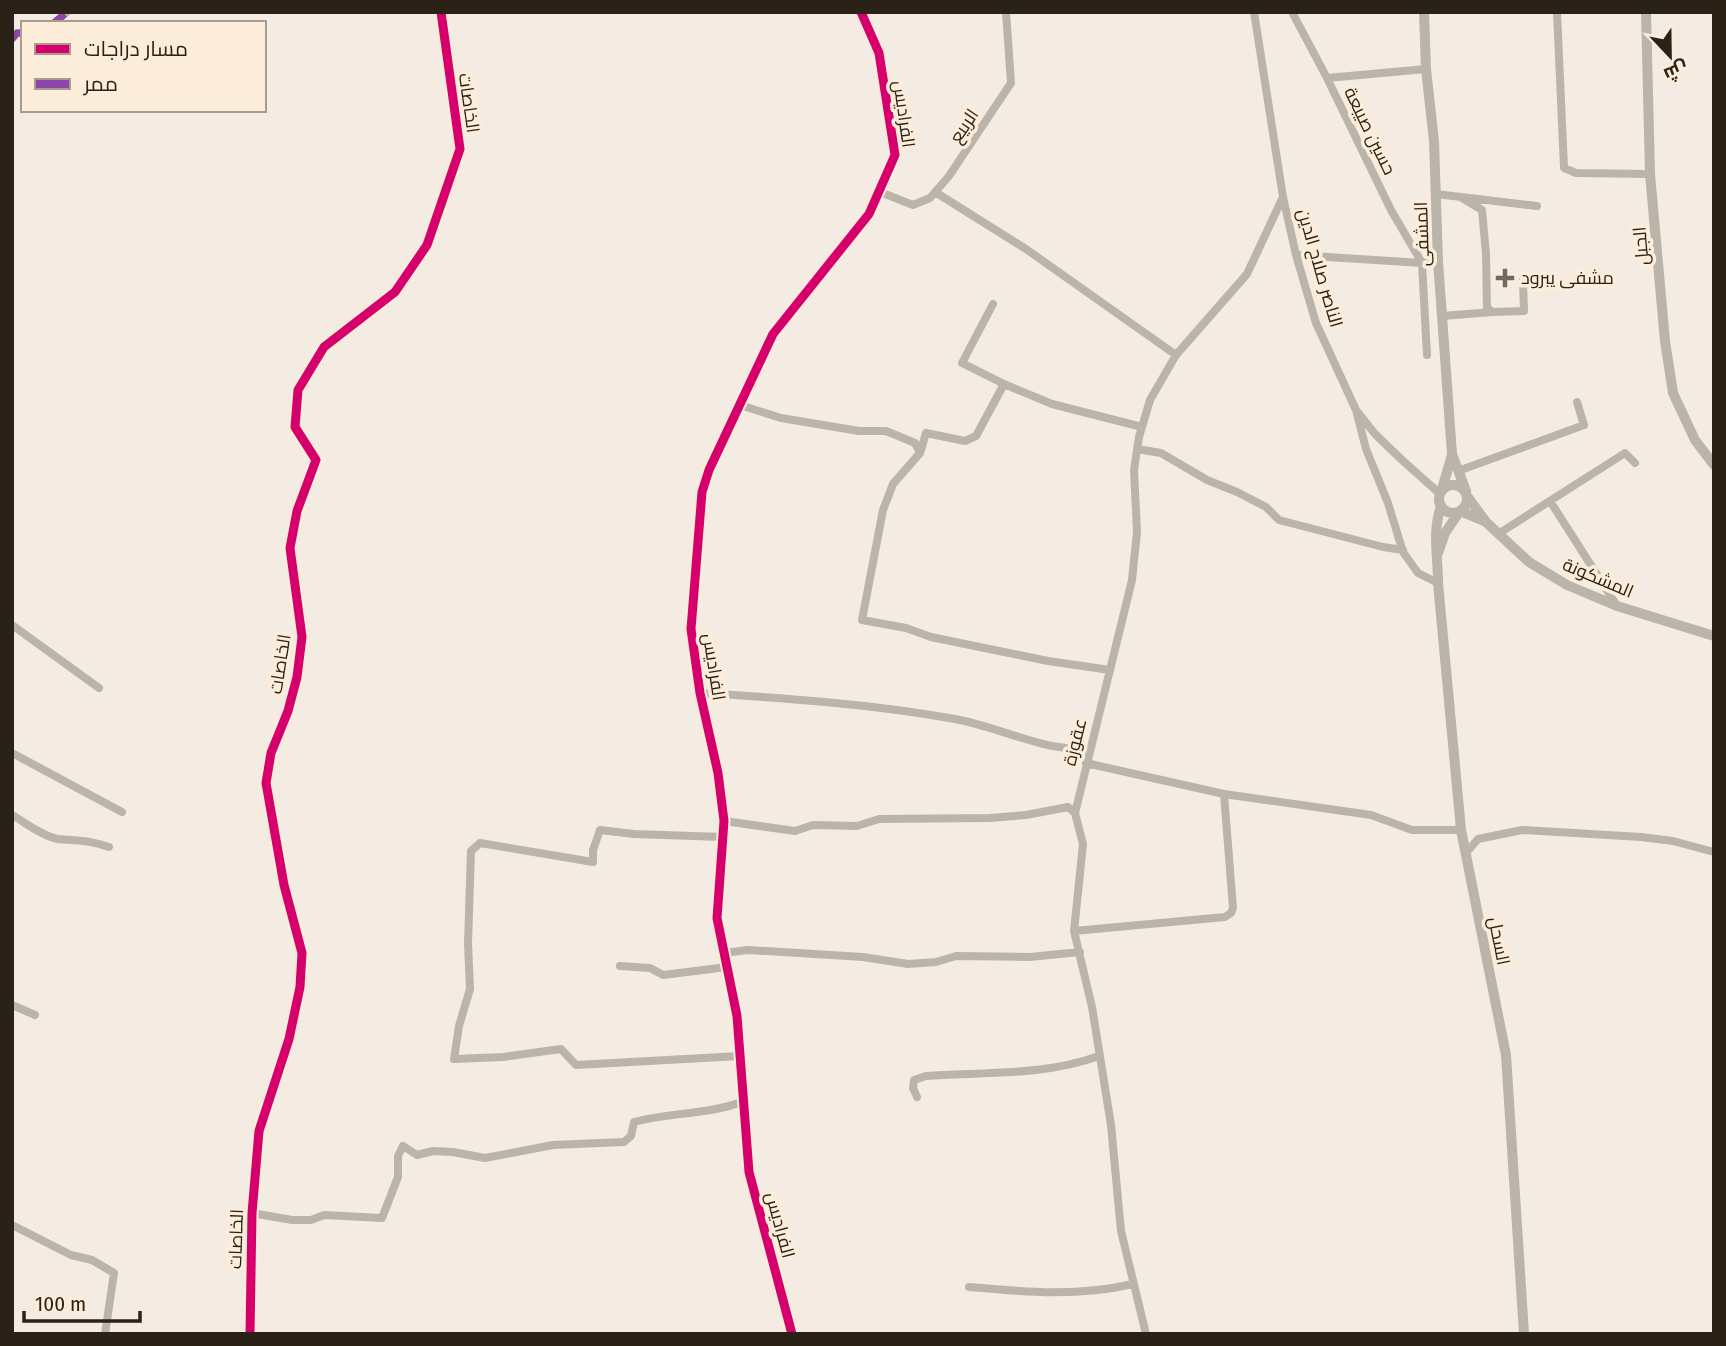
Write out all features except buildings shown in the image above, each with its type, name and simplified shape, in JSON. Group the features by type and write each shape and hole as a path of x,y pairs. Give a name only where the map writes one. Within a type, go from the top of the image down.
{"street":[{"name":"الخاصات","path":"250,1334 252,1213 259,1131 289,1039 300,987 302,953 284,885 266,783 271,753 288,711 297,677 302,637 290,548 297,510 317,460 295,427 298,390 324,348 395,292 427,245 460,149 440,12"},
{"name":"الفراديس","path":"792,1334 750,1172 737,1016 717,918 724,821 718,773 700,693 691,629 702,492 709,470 773,334 869,214 895,155 879,53 862,12"},
{"name":"الربيع","path":"935,192 949,176 1012,83 1006,12"},
{"name":"الناصر صلاح الدين","path":"1254,12 1283,197 1296,256 1316,323 1356,410 1425,483 1441,491"},
{"name":"حسين صيبعة","path":"1292,12 1391,210 1422,263"},
{"name":"المشفى","path":"1424,12 1452,454"},
{"path":"1557,12 1564,168 1576,173 1650,174"},
{"name":"الجبل","path":"1646,12 1650,174 1665,341 1674,393 1695,440 1714,465"},
{"path":"1327,78 1426,69"},
{"path":"880,192 913,205 930,198 935,192 1057,270 1177,355"},
{"path":"1436,194 1537,206"},
{"name":"عقوزة","path":"1146,1334 1121,1231 1111,1125 1074,931 1083,844 1075,813 1132,580 1137,532 1134,470 1150,400 1177,355 1247,274 1283,197"},
{"path":"1462,198 1482,209 1487,308 1493,312"},
{"path":"1296,256 1422,263 1438,261"},
{"path":"1422,263 1427,355"},
{"path":"1442,316 1524,311 1523,281"},
{"path":"993,304 962,363 1052,404 1142,427"},
{"path":"1004,384 976,436 965,441 926,433 919,453 893,484 883,510 862,620 1048,661 1110,670"},
{"path":"1458,471 1584,425 1577,402"},
{"path":"740,405 781,418 859,431 886,431 915,443 919,453"},
{"path":"1356,410 1366,449 1403,550 1418,573 1438,583"},
{"path":"1137,449 1161,453 1208,480 1266,507 1279,520 1403,550"},
{"path":"1499,534 1625,453 1635,463"},
{"path":"1438,554 1445,533 1466,503 1466,494 1452,454"},
{"path":"1452,454 1441,491 1441,506 1448,512 1460,511 1486,522"},
{"path":"1441,491 1454,484 1466,494 1486,522"},
{"path":"1550,501 1617,606"},
{"name":"السحل","path":"1441,506 1434,537 1438,554 1438,583 1461,830 1506,1055 1524,1334"},
{"name":"المشكونة","path":"1486,522 1528,562 1567,585 1617,606 1714,636"},
{"path":"12,625 99,688"},
{"path":"700,693 813,700 833,705 886,708 956,719 1051,746 1089,751"},
{"path":"12,752 122,812"},
{"path":"1086,763 1224,794 1371,815 1412,830 1461,830"},
{"path":"1074,931 1225,917 1231,913 1233,908 1224,794"},
{"path":"724,821 795,831 813,825 857,826 879,819 990,818 1068,807 1075,813"},
{"path":"12,815 47,836 91,840 109,847"},
{"path":"723,836 634,834 600,830 593,850 593,862 480,843 471,850 468,943 470,989 459,1026 454,1059 503,1057 561,1049 576,1065 740,1056"},
{"path":"1466,853 1478,839 1522,830 1641,837 1673,841 1714,852"},
{"path":"724,953 748,950 863,957 908,964 936,962 956,956 1030,957 1080,952"},
{"path":"620,966 650,968 663,975 727,967"},
{"path":"12,1005 35,1015"},
{"path":"917,1097 913,1088 914,1080 926,1076 1006,1073 1081,1063 1099,1056"},
{"path":"252,1213 292,1220 311,1220 324,1215 382,1218 398,1177 398,1156 402,1146 418,1155 433,1151 485,1158 553,1145 624,1142 631,1136 634,1122 729,1107 744,1101"},
{"path":"12,1225 71,1255 92,1259 114,1273 105,1334"},
{"path":"969,1287 1027,1293 1068,1293 1133,1284"}],"marked path":[{"path":"56,21 67,12"},
{"path":"12,39 17,33 21,33"}],"cycle path":[{"path":"250,1334 252,1213 259,1131 289,1039 300,987 302,953 284,885 266,783 271,753 288,711 297,677 302,637 290,548 297,511 316,460 295,427 298,390 324,347 395,292 427,245 460,149 441,12"},
{"path":"792,1334 749,1172 737,1016 717,918 724,821 718,773 700,693 691,629 702,492 709,470 773,334 869,214 895,155 879,53 861,12"}],"place":[{"name":"مشفى يبرود","path":"1505,278"}]}
